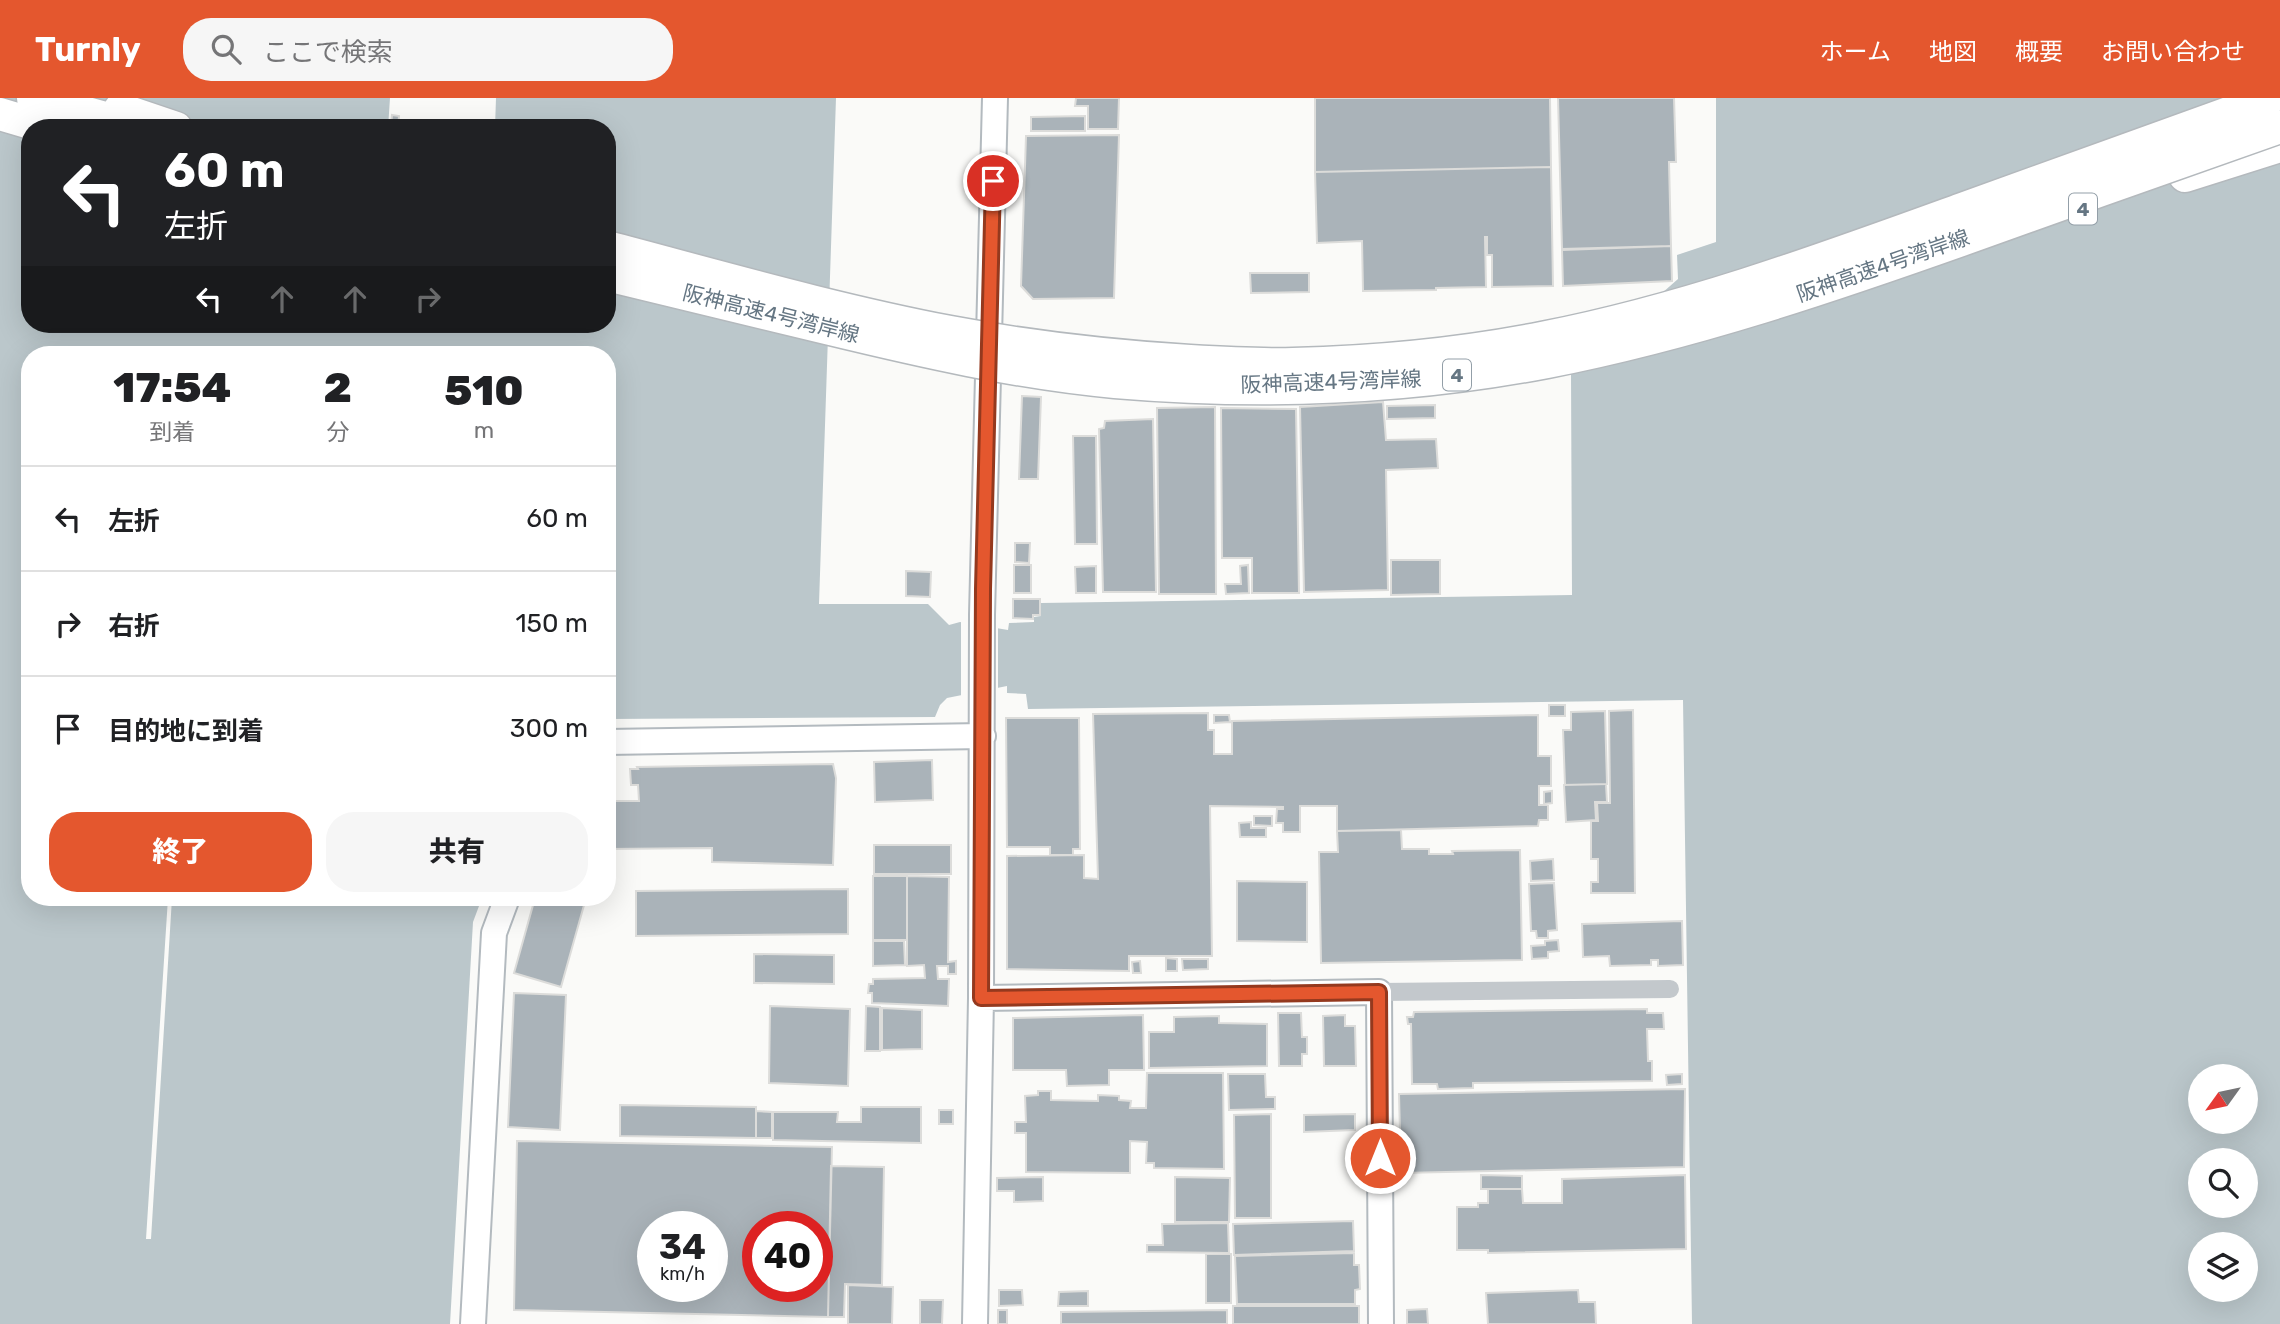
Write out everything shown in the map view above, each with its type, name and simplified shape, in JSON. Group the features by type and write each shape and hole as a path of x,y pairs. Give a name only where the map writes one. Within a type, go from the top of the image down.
{"highway":[{"path":"33,98 109,119"},
{"path":"85,98 149,119"},
{"name":"阪神高速4号湾岸線","path":"616,249 887,318 1036,346 1118,356 1207,362 1290,364 1376,359 1457,351 1541,338 1623,320 1707,296 1804,266 2270,98"},
{"path":"0,114 21,120"},
{"name":"阪神高速4号湾岸線","path":"616,277 940,355 1030,371 1114,382 1282,387 1368,384 1546,362 1706,323 1885,267 2280,127"},
{"name":"4","path":"1885,267 1962,248 2280,146"}],"street":[{"path":"975,1324 984,736 982,615 995,98"},
{"path":"616,742 984,736"},
{"path":"473,1324 494,933 504,906"},
{"path":"981,998 1670,989"},
{"path":"1379,992 1381,1324"}],"shaded area":[{"path":"0,98 390,98 389,119 21,119 21,333 616,333 616,119 495,119 496,98 836,98 819,604 928,604 949,625 960,622 1008,630 1009,623 1034,622 1034,617 1041,616 1041,603 1572,595 1571,373 1678,279 1677,255 1716,242 1716,98 2280,98 2280,1324 1692,1324 1683,700 1028,709 1026,694 1007,693 1007,686 947,698 940,705 935,717 616,719 616,346 21,346 21,906 479,906 473,922 450,1324 0,1324"}],"pier":[{"path":"961,619 998,624 998,691 961,699"},
{"path":"167,906 172,906 151,1239 146,1239"}],"building":[{"path":"1076,98 1119,98 1118,129 1088,129 1088,106 1075,106"},
{"path":"1315,98 1550,98 1551,167 1315,172"},
{"path":"1558,98 1674,98 1676,162 1669,162 1671,246 1562,249"},
{"path":"1085,116 1085,131 1031,131 1031,117"},
{"path":"1119,135 1114,298 1033,299 1021,286 1026,136"},
{"path":"1551,167 1553,286 1492,287 1492,255 1487,255 1485,237 1486,287 1363,291 1362,241 1317,243 1315,172"},
{"path":"1671,246 1672,281 1563,286 1562,250"},
{"path":"1250,273 1309,273 1309,292 1251,293"},
{"path":"1022,396 1041,397 1038,479 1019,479"},
{"path":"1383,402 1386,440 1436,439 1438,468 1386,470 1388,590 1304,592 1300,407"},
{"path":"1435,405 1435,418 1387,419 1387,406"},
{"path":"1215,407 1216,594 1159,594 1157,408"},
{"path":"1221,408 1296,409 1299,593 1252,593 1252,558 1222,558"},
{"path":"1153,419 1156,592 1103,592 1099,429 1104,428 1105,421"},
{"path":"1073,436 1096,436 1097,544 1075,544"},
{"path":"1015,543 1030,543 1029,563 1015,562"},
{"path":"1391,560 1440,560 1440,594 1391,595"},
{"path":"1014,565 1031,565 1031,593 1014,593"},
{"path":"1248,565 1249,593 1226,594 1225,584 1241,584 1240,566"},
{"path":"1096,566 1096,593 1076,593 1075,567"},
{"path":"906,571 931,572 930,597 906,596"},
{"path":"1013,599 1040,599 1040,615 1033,615 1033,619 1013,618"},
{"path":"1549,705 1565,705 1565,716 1549,716"},
{"path":"1633,710 1635,893 1591,893 1591,882 1598,882 1598,859 1591,859 1591,821 1598,821 1597,803 1610,803 1609,711"},
{"path":"1605,711 1607,784 1565,785 1563,730 1571,730 1571,712"},
{"path":"1208,713 1208,730 1214,730 1214,754 1232,754 1232,721 1538,715 1538,756 1551,756 1551,786 1539,786 1539,805 1548,805 1548,820 1539,820 1538,826 1337,831 1337,806 1300,806 1300,832 1283,832 1283,823 1276,823 1277,809 1283,807 1210,806 1212,956 1129,956 1129,971 1007,969 1007,856 1084,855 1084,878 1098,879 1093,714"},
{"path":"1214,715 1229,715 1230,722 1214,723"},
{"path":"1006,718 1079,718 1080,849 1073,849 1073,855 1050,855 1050,847 1007,847"},
{"path":"932,760 933,800 875,802 874,762"},
{"path":"833,764 836,778 833,865 712,862 712,848 616,849 616,801 639,801 638,785 631,785 630,769 638,769 637,767"},
{"path":"1606,784 1607,802 1595,802 1596,820 1566,822 1564,785"},
{"path":"1552,791 1552,803 1544,804 1544,792"},
{"path":"1254,816 1272,816 1272,826 1254,825"},
{"path":"1251,822 1251,828 1266,828 1266,837 1240,837 1239,823"},
{"path":"1401,830 1402,849 1429,849 1429,854 1520,850 1522,960 1321,963 1319,852 1338,852 1337,831"},
{"path":"874,845 951,845 951,874 874,874"},
{"path":"1553,859 1554,880 1531,881 1530,861"},
{"path":"873,876 907,876 907,940 873,940"},
{"path":"907,876 949,877 948,962 956,961 956,974 948,974 948,966 937,966 938,979 949,979 948,1006 872,1003 872,993 868,993 873,979 925,978 924,965 907,966"},
{"path":"1237,881 1307,882 1307,942 1237,941"},
{"path":"1554,883 1557,930 1548,931 1548,938 1537,938 1536,931 1531,931 1529,884"},
{"path":"848,889 848,934 636,936 636,891"},
{"path":"533,906 584,906 561,987 514,973"},
{"path":"1682,921 1683,965 1658,966 1658,960 1651,960 1651,965 1610,966 1609,956 1583,957 1582,924"},
{"path":"1558,940 1559,951 1548,952 1548,958 1532,959 1531,946"},
{"path":"873,941 904,941 905,965 873,966"},
{"path":"754,954 834,955 834,984 754,983"},
{"path":"1166,958 1177,959 1177,971 1166,971"},
{"path":"1182,959 1208,959 1208,969 1183,970"},
{"path":"1140,961 1141,973 1133,973 1132,962"},
{"path":"514,993 566,995 560,1130 508,1127"},
{"path":"770,1006 850,1009 848,1086 769,1083"},
{"path":"866,1006 880,1007 880,1051 865,1051"},
{"path":"882,1008 922,1010 922,1049 882,1050"},
{"path":"1647,1009 1647,1013 1663,1013 1664,1029 1647,1029 1652,1081 1473,1083 1473,1088 1438,1089 1437,1084 1412,1084 1411,1024 1408,1024 1407,1017 1413,1017 1414,1012"},
{"path":"1278,1013 1301,1013 1302,1037 1307,1037 1307,1054 1302,1054 1302,1066 1279,1066"},
{"path":"1143,1015 1144,1070 1109,1070 1109,1085 1067,1086 1066,1070 1013,1070 1013,1018"},
{"path":"1345,1015 1345,1026 1355,1026 1356,1066 1324,1066 1323,1016"},
{"path":"1219,1016 1219,1023 1267,1024 1267,1066 1149,1068 1149,1032 1174,1032 1174,1017"},
{"path":"1147,1073 1223,1073 1224,1169 1154,1168 1154,1163 1146,1163 1147,1142 1130,1141 1130,1173 1026,1172 1026,1133 1015,1133 1015,1122 1026,1122 1025,1096 1038,1095 1038,1091 1051,1091 1051,1100 1098,1101 1098,1095 1119,1096 1119,1100 1131,1101 1130,1108 1146,1108"},
{"path":"1228,1074 1265,1074 1266,1097 1275,1097 1275,1109 1229,1110"},
{"path":"1682,1074 1682,1084 1667,1085 1666,1075"},
{"path":"1685,1089 1684,1167 1401,1173 1399,1094"},
{"path":"620,1105 756,1107 756,1138 620,1136"},
{"path":"861,1107 921,1107 921,1143 773,1140 773,1112 838,1112 837,1122 861,1122"},
{"path":"939,1110 953,1110 953,1124 939,1124"},
{"path":"756,1111 772,1112 772,1138 756,1138"},
{"path":"1271,1114 1271,1218 1235,1218 1234,1115"},
{"path":"1355,1114 1355,1130 1304,1132 1304,1115"},
{"path":"517,1141 832,1147 830,1211 742,1211 742,1302 828,1302 828,1317 514,1310"},
{"path":"831,1166 884,1167 882,1285 845,1284 844,1317 828,1317 828,1302 833,1302 833,1211 830,1211"},
{"path":"1481,1175 1522,1176 1522,1189 1481,1189"},
{"path":"1685,1175 1686,1249 1488,1253 1488,1250 1457,1250 1457,1207 1478,1207 1478,1203 1488,1203 1488,1189 1522,1189 1523,1203 1562,1203 1562,1179"},
{"path":"1043,1177 1043,1201 1014,1202 1014,1191 997,1191 997,1178"},
{"path":"1175,1177 1230,1178 1229,1222 1175,1222"},
{"path":"1353,1221 1354,1251 1234,1255 1233,1224"},
{"path":"1228,1223 1229,1253 1147,1252 1147,1245 1163,1245 1162,1224"},
{"path":"1354,1253 1354,1265 1359,1265 1360,1289 1355,1290 1355,1304 1237,1304 1235,1256"},
{"path":"1206,1254 1231,1254 1231,1303 1206,1303"},
{"path":"848,1285 893,1287 892,1324 848,1324"},
{"path":"999,1290 1022,1290 1023,1305 999,1306"},
{"path":"1578,1290 1579,1302 1595,1302 1596,1324 1488,1324 1486,1293"},
{"path":"1088,1291 1088,1306 1058,1306 1059,1292"},
{"path":"920,1300 943,1300 942,1324 920,1324"},
{"path":"1233,1306 1359,1306 1359,1324 1233,1324"},
{"path":"1427,1309 1428,1324 1407,1324 1407,1310"},
{"path":"998,1310 1007,1310 1007,1324 998,1324"},
{"path":"1227,1310 1227,1324 1061,1324 1061,1312"}],"route":[{"path":"993,181 982,636 984,736 981,998 1379,992 1380,1158"}]}
